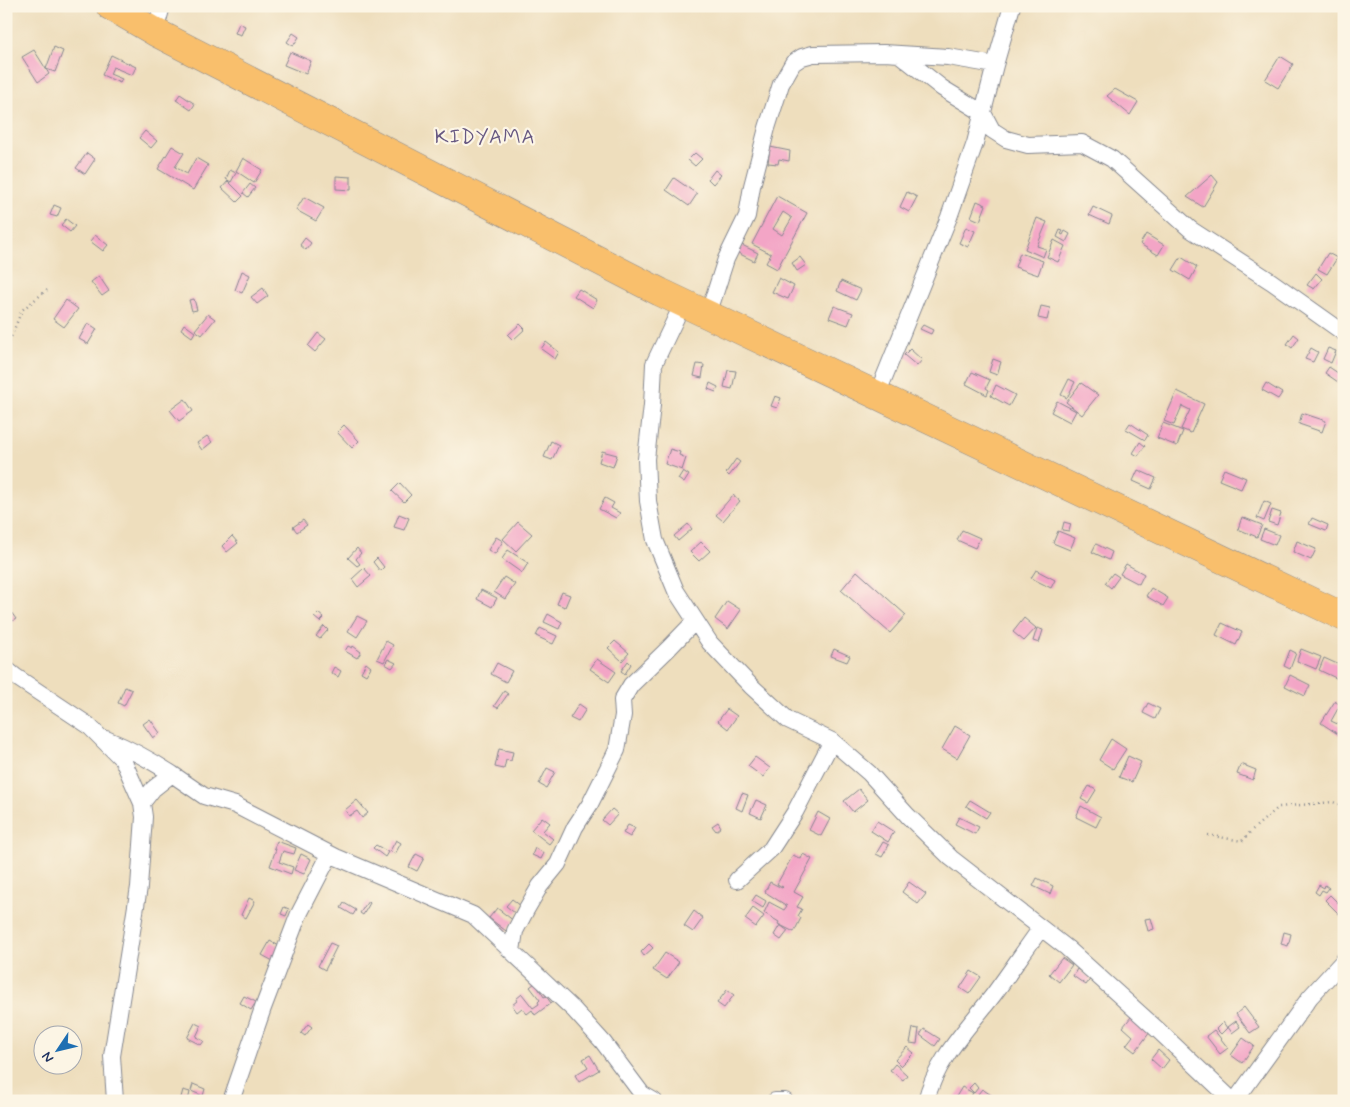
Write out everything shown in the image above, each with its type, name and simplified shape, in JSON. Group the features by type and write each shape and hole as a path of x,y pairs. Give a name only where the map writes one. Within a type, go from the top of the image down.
{"highway":[{"path":"110,6 158,19 683,303 1344,617"}],"street":[{"path":"877,395 949,217 975,143 1012,6"},
{"path":"708,315 726,259 747,216 752,186 767,128 781,84 793,63 802,57 813,54 884,53 948,57 995,65"},
{"path":"899,54 942,88 983,113 992,130 1006,138 1028,145 1082,144 1112,159 1190,229 1272,282 1344,333"},
{"path":"683,303 654,364 652,406 646,458 648,501 655,540 676,591 710,643 751,686 788,720 832,741 869,773 908,816 951,858 1067,948 1159,1030 1234,1101 1310,997 1344,960"},
{"path":"512,951 515,931 540,886 558,864 575,827 590,804 617,750 623,715 622,700 631,684 695,621"},
{"path":"6,669 88,725 123,760 142,803 144,817 139,888 112,1056 115,1101"},
{"path":"100,737 146,757 204,796 235,805 330,854 472,914 574,1010 603,1042 645,1099"},
{"path":"737,880 771,849 795,812 832,741"},
{"path":"142,803 152,789 172,774"},
{"path":"231,1101 263,1008 298,916 330,854"},
{"path":"926,1101 940,1066 1041,928"},
{"path":"775,1101 785,1101"}],"path":[{"path":"6,345 22,310 47,290"},
{"path":"1208,836 1242,842 1252,830 1279,807 1333,802 1344,806"}],"building":[{"path":"239,23 245,26 241,35 235,33"},
{"path":"293,33 299,37 293,46 287,42"},
{"path":"54,47 63,51 55,72 46,69"},
{"path":"34,50 49,74 38,82 22,57"},
{"path":"290,52 311,61 306,74 284,65"},
{"path":"111,55 136,67 132,75 113,67 110,74 122,79 120,83 102,75"},
{"path":"1280,56 1293,64 1278,88 1265,80"},
{"path":"1115,89 1138,102 1130,115 1107,96"},
{"path":"180,94 195,104 191,110 176,100"},
{"path":"145,131 157,141 151,148 139,138"},
{"path":"172,146 184,153 175,167 187,174 196,158 208,165 193,190 158,169"},
{"path":"770,147 790,151 789,161 779,159 778,164 768,163"},
{"path":"87,153 95,159 85,174 76,168"},
{"path":"695,153 702,159 695,166 688,160"},
{"path":"243,158 262,170 254,183 236,171"},
{"path":"230,170 236,173 231,182 226,179"},
{"path":"715,170 721,175 713,184 708,179"},
{"path":"1212,175 1218,182 1203,207 1187,197"},
{"path":"336,176 351,177 351,190 336,189"},
{"path":"674,178 697,194 689,206 666,190"},
{"path":"228,181 243,196 237,202 222,188"},
{"path":"250,184 255,188 248,197 243,193"},
{"path":"907,192 917,197 909,212 900,207"},
{"path":"777,196 807,213 777,269 766,263 771,254 752,244","holes":["783,212 792,218 782,235 773,229"]},
{"path":"304,197 324,208 316,221 296,210"},
{"path":"977,201 986,205 980,221 971,217"},
{"path":"54,205 61,208 57,217 50,215"},
{"path":"1093,207 1112,216 1109,224 1089,215"},
{"path":"1037,218 1047,222 1037,246 1046,249 1043,257 1025,249"},
{"path":"66,219 75,226 70,232 61,225"},
{"path":"966,227 975,231 968,247 959,243"},
{"path":"1060,230 1063,231 1061,234 1063,235 1065,231 1070,234 1066,242 1057,237"},
{"path":"1146,234 1164,245 1158,255 1140,244"},
{"path":"95,235 108,245 103,251 90,241"},
{"path":"305,238 311,243 306,250 300,245"},
{"path":"1054,240 1065,246 1058,262 1047,257"},
{"path":"742,245 758,253 754,261 738,253"},
{"path":"1020,253 1043,261 1038,275 1015,267"},
{"path":"1328,253 1337,258 1327,274 1318,269"},
{"path":"800,257 806,265 797,271 792,263"},
{"path":"1181,257 1197,267 1190,280 1173,270"},
{"path":"242,271 250,275 242,293 235,290"},
{"path":"1316,273 1322,279 1314,289 1307,285"},
{"path":"99,276 109,291 102,296 91,282"},
{"path":"779,278 794,286 788,299 772,292"},
{"path":"841,281 861,290 856,300 837,291"},
{"path":"263,288 268,296 257,304 251,297"},
{"path":"579,289 597,300 593,308 574,296"},
{"path":"194,299 197,310 192,311 189,300"},
{"path":"66,300 78,309 64,327 53,319"},
{"path":"834,306 853,313 848,325 829,318"},
{"path":"1041,306 1050,308 1047,320 1038,318"},
{"path":"208,314 215,319 202,335 195,330"},
{"path":"88,323 97,329 88,344 79,339"},
{"path":"184,324 195,332 192,337 181,329"},
{"path":"520,324 525,329 513,340 508,335"},
{"path":"923,325 933,330 931,334 920,329"},
{"path":"318,333 326,339 315,352 308,346"},
{"path":"1294,334 1299,338 1292,348 1287,344"},
{"path":"546,342 559,352 555,359 541,349"},
{"path":"1311,348 1318,352 1313,362 1305,359"},
{"path":"1328,348 1336,351 1331,363 1323,359"},
{"path":"910,349 922,360 917,366 904,355"},
{"path":"1341,355 1344,356 1344,367 1338,364"},
{"path":"993,359 1001,362 997,375 989,372"},
{"path":"697,364 704,365 702,378 694,376"},
{"path":"1329,367 1344,377 1344,379 1341,377 1338,382 1325,373"},
{"path":"728,370 736,371 732,389 724,387"},
{"path":"972,372 990,380 986,388 989,390 987,395 966,384"},
{"path":"1069,379 1075,382 1067,398 1061,395"},
{"path":"710,383 718,387 716,392 708,389"},
{"path":"1081,383 1098,395 1082,415 1066,402"},
{"path":"1266,383 1282,393 1278,399 1262,390"},
{"path":"996,385 1015,395 1009,406 991,396"},
{"path":"1177,391 1204,404 1191,433 1181,429 1190,410 1182,406 1174,425 1164,421"},
{"path":"775,396 781,398 777,408 771,406"},
{"path":"185,399 193,411 179,421 170,410"},
{"path":"1057,401 1076,411 1070,422 1051,412"},
{"path":"1302,413 1326,421 1322,432 1299,424"},
{"path":"1130,423 1148,435 1145,440 1126,429"},
{"path":"1163,423 1183,431 1177,446 1157,438"},
{"path":"344,425 359,441 352,448 337,432"},
{"path":"207,436 212,442 202,450 197,443"},
{"path":"551,441 559,445 552,460 544,457"},
{"path":"1140,442 1145,446 1138,456 1133,453"},
{"path":"670,449 680,452 679,455 686,458 682,470 665,464"},
{"path":"602,451 617,455 613,467 599,462"},
{"path":"736,459 740,462 729,476 726,473"},
{"path":"1224,469 1246,478 1241,489 1219,480"},
{"path":"1138,470 1156,478 1151,489 1133,481"},
{"path":"683,471 689,475 684,483 678,479"},
{"path":"400,483 411,495 404,502 392,491"},
{"path":"733,495 740,501 723,521 716,515"},
{"path":"605,498 614,503 611,508 620,513 616,518 599,509"},
{"path":"1264,501 1271,504 1264,521 1257,518"},
{"path":"1272,510 1281,513 1277,525 1268,522"},
{"path":"399,514 409,518 404,530 394,527"},
{"path":"1242,517 1262,525 1257,537 1238,529"},
{"path":"1312,518 1328,525 1326,531 1309,524"},
{"path":"303,520 307,525 297,532 293,527"},
{"path":"518,522 532,534 516,551 503,539"},
{"path":"1064,522 1071,524 1069,531 1062,530"},
{"path":"688,524 692,529 678,541 674,536"},
{"path":"1264,529 1279,535 1275,545 1260,539"},
{"path":"962,530 980,538 975,548 957,540"},
{"path":"1058,531 1075,538 1070,550 1053,543"},
{"path":"232,536 238,543 227,552 222,546"},
{"path":"496,537 503,541 495,554 488,550"},
{"path":"1297,541 1316,549 1311,560 1293,552"},
{"path":"701,542 710,551 699,561 690,552"},
{"path":"1096,544 1112,552 1109,560 1092,552"},
{"path":"357,548 361,553 356,559 360,564 357,566 348,558"},
{"path":"508,550 528,563 522,573 502,559"},
{"path":"377,558 384,567 380,571 373,562"},
{"path":"1126,564 1144,574 1139,584 1120,574"},
{"path":"364,568 371,576 358,587 352,579"},
{"path":"1036,570 1055,580 1051,588 1031,578"},
{"path":"857,571 906,615 890,633 841,590"},
{"path":"1113,573 1119,577 1111,588 1105,583"},
{"path":"504,577 515,584 505,599 494,592"},
{"path":"1151,588 1168,598 1163,606 1146,596"},
{"path":"481,590 497,598 492,607 477,599"},
{"path":"562,592 570,595 565,607 557,604"},
{"path":"727,601 741,610 728,629 715,619"},
{"path":"6,605 16,619 9,623 6,618"},
{"path":"318,613 324,618 320,622 314,617"},
{"path":"548,614 562,622 559,629 544,622"},
{"path":"357,616 367,621 357,637 348,631"},
{"path":"1024,618 1036,628 1024,641 1013,632"},
{"path":"1222,623 1242,632 1236,645 1216,635"},
{"path":"324,626 328,630 320,639 316,636"},
{"path":"540,628 557,636 553,644 536,636"},
{"path":"1037,628 1043,630 1039,643 1033,641"},
{"path":"386,641 393,645 384,662 377,659"},
{"path":"615,641 629,653 622,661 608,648"},
{"path":"348,646 352,648 353,646 361,652 357,658 345,651"},
{"path":"834,649 850,656 847,662 831,656"},
{"path":"1301,649 1321,657 1316,669 1297,661"},
{"path":"1290,650 1296,653 1290,669 1284,666"},
{"path":"1324,658 1344,667 1338,679 1319,670"},
{"path":"388,659 396,663 392,668 385,664"},
{"path":"597,659 616,672 609,682 590,669"},
{"path":"628,661 631,664 625,674 621,671"},
{"path":"366,663 371,667 366,675 361,672"},
{"path":"497,663 512,671 506,682 491,674"},
{"path":"334,667 341,671 338,677 331,673"},
{"path":"1290,675 1310,685 1305,696 1285,686"},
{"path":"125,687 132,690 124,706 118,703"},
{"path":"504,691 508,694 498,708 494,706"},
{"path":"1335,701 1340,705 1331,721 1344,727 1344,732 1341,736 1321,723"},
{"path":"1148,703 1160,709 1155,719 1143,713"},
{"path":"579,704 586,709 578,722 570,718"},
{"path":"727,709 737,716 728,729 718,721"},
{"path":"150,719 160,733 153,738 143,724"},
{"path":"955,726 970,735 957,758 942,749"},
{"path":"1111,739 1126,749 1113,769 1099,760"},
{"path":"499,749 513,752 511,761 506,760 504,769 495,767"},
{"path":"1128,756 1141,762 1132,782 1119,777"},
{"path":"755,757 770,768 763,777 748,766"},
{"path":"1241,764 1256,770 1253,780 1237,774"},
{"path":"547,768 555,772 546,788 539,784"},
{"path":"1089,786 1096,790 1088,803 1081,799"},
{"path":"859,789 868,800 853,812 844,801"},
{"path":"742,793 748,795 742,811 736,808"},
{"path":"357,800 368,813 362,818 357,811 349,816 345,810"},
{"path":"756,800 767,805 761,818 750,813"},
{"path":"970,800 990,812 986,818 966,806"},
{"path":"1081,806 1101,817 1096,827 1076,817"},
{"path":"612,809 618,814 608,825 602,820"},
{"path":"818,812 830,819 821,836 809,830"},
{"path":"542,817 550,823 543,831 553,839 549,844 531,830"},
{"path":"959,817 979,827 975,834 955,824"},
{"path":"877,821 894,832 888,842 871,831"},
{"path":"718,822 721,827 716,831 712,826"},
{"path":"628,825 635,828 630,837 623,833"},
{"path":"396,840 401,843 395,854 390,851"},
{"path":"277,841 296,848 294,854 283,851 279,862 293,867 291,874 270,866"},
{"path":"883,842 889,845 882,857 876,854"},
{"path":"376,845 388,852 385,857 373,848"},
{"path":"535,848 544,853 541,859 532,855"},
{"path":"301,854 311,859 304,874 294,870"},
{"path":"416,854 424,858 417,871 409,867"},
{"path":"803,854 812,859 794,892 803,897 797,907 802,909 798,916 801,918 794,932 778,924 779,922 764,913 769,902 784,910 787,906 765,892 770,882 783,887 777,884 793,855 801,859"},
{"path":"1037,878 1053,886 1050,894 1033,886"},
{"path":"909,882 926,894 918,904 902,892"},
{"path":"1319,885 1324,888 1325,885 1329,888 1326,892 1322,890 1319,895 1315,892"},
{"path":"756,895 766,901 763,908 752,901"},
{"path":"1330,895 1344,909 1344,919 1325,900"},
{"path":"249,898 255,901 246,918 241,915"},
{"path":"512,899 521,906 516,914 506,906"},
{"path":"368,901 370,903 363,915 360,913"},
{"path":"344,903 356,910 353,915 341,908"},
{"path":"284,907 289,909 286,916 281,914"},
{"path":"497,908 514,921 506,931 489,918"},
{"path":"753,908 764,916 756,927 745,919"},
{"path":"694,911 703,918 693,932 684,926"},
{"path":"1151,918 1154,929 1148,931 1145,919"},
{"path":"780,925 788,931 781,940 774,935"},
{"path":"1284,932 1291,934 1288,946 1281,944"},
{"path":"270,941 281,947 273,961 262,955"},
{"path":"330,943 337,946 325,970 318,966"},
{"path":"649,944 653,948 644,956 641,952"},
{"path":"665,953 679,962 667,979 653,970"},
{"path":"1062,958 1072,965 1059,982 1049,974"},
{"path":"1077,969 1091,978 1086,985 1073,976"},
{"path":"971,971 981,977 969,994 960,988"},
{"path":"535,983 544,997 546,996 551,1003 535,1015 532,1010 527,1014 522,1008 517,1012 512,1005 522,994 533,1008 539,1004 540,1000 530,987"},
{"path":"727,990 734,995 724,1008 717,1003"},
{"path":"244,996 256,1002 251,1010 240,1003"},
{"path":"1244,1007 1259,1027 1250,1033 1236,1014"},
{"path":"1131,1017 1150,1032 1135,1052 1126,1045 1133,1036 1123,1027"},
{"path":"1236,1021 1240,1027 1232,1033 1228,1027"},
{"path":"1223,1022 1227,1028 1221,1034 1216,1029"},
{"path":"195,1023 201,1026 196,1037 204,1041 201,1045 187,1038"},
{"path":"308,1024 312,1027 305,1036 301,1033"},
{"path":"913,1028 919,1029 917,1044 910,1043"},
{"path":"924,1029 940,1039 935,1046 920,1035"},
{"path":"1214,1030 1228,1048 1220,1054 1206,1036"},
{"path":"1243,1038 1254,1046 1242,1063 1231,1055"},
{"path":"907,1047 914,1053 901,1066 895,1060"},
{"path":"1158,1050 1169,1060 1162,1069 1151,1059"},
{"path":"590,1055 599,1070 579,1082 575,1075 588,1067 583,1059"},
{"path":"895,1064 907,1075 903,1080 890,1070"},
{"path":"974,1083 978,1088 974,1093 969,1088"},
{"path":"193,1084 205,1089 203,1096 191,1091"},
{"path":"962,1087 973,1093 968,1101 954,1100"},
{"path":"982,1089 996,1098 994,1101 987,1101 978,1094"},
{"path":"183,1090 190,1092 188,1101 180,1101"}],"district":[{"name":"KIDYAMA","path":"485,137"}]}
